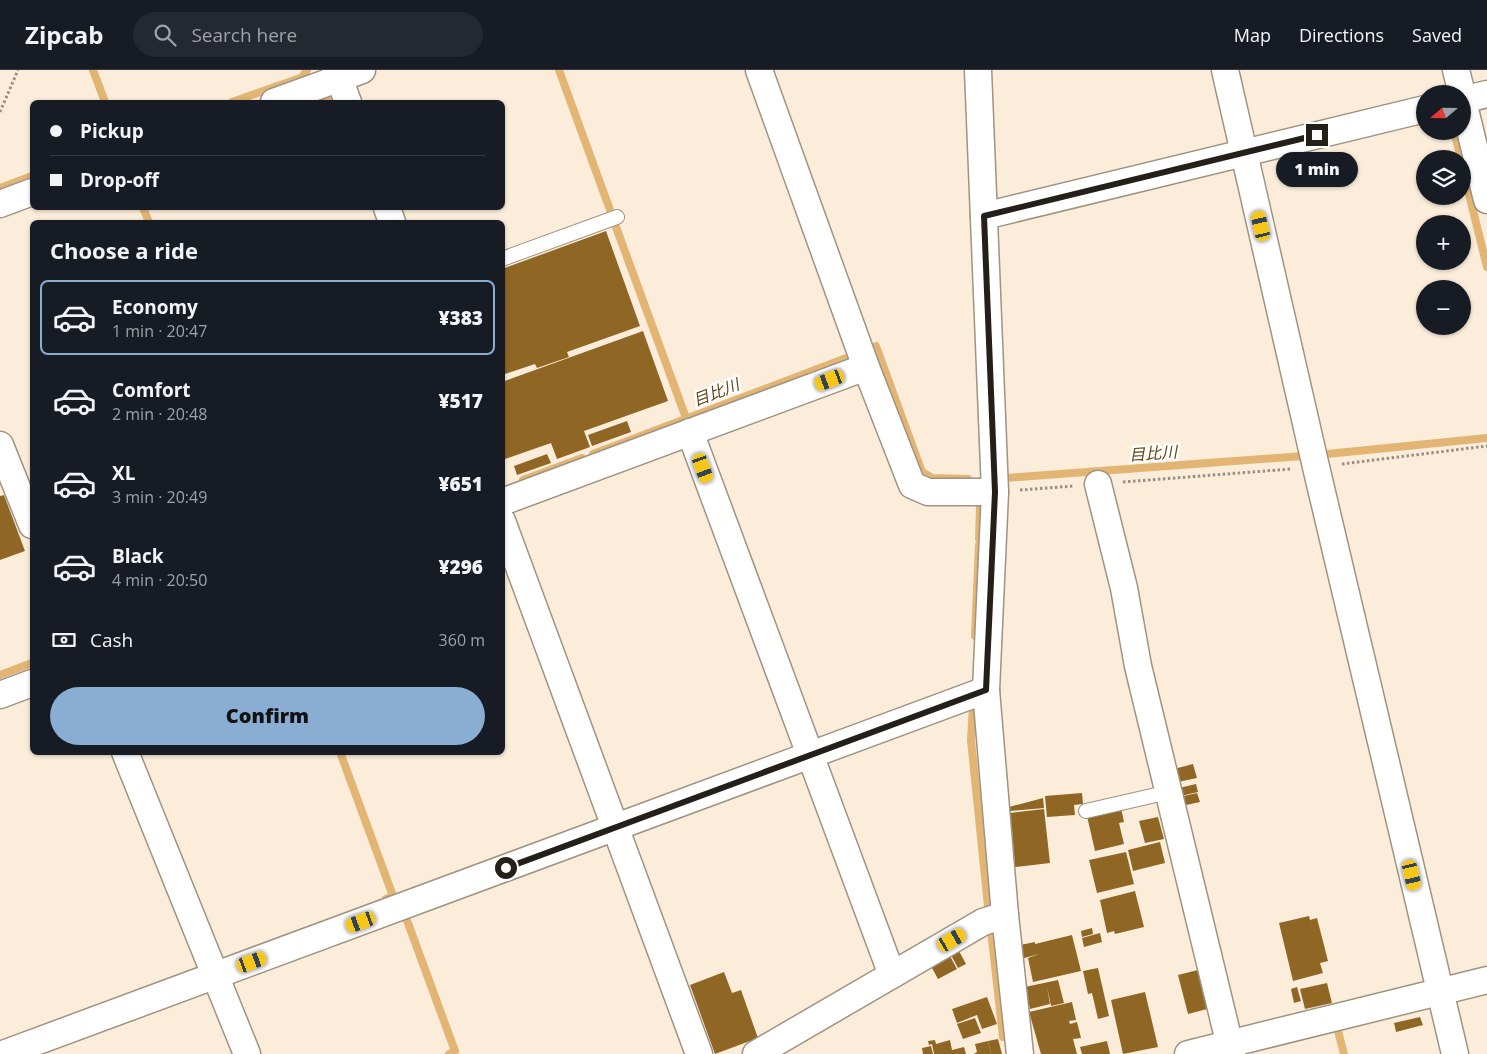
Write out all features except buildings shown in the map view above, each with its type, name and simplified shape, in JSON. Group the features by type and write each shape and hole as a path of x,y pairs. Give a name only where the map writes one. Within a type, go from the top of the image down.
{"street":[{"path":"759,70 866,367 912,485 928,492 995,492"},
{"path":"978,70 995,492 986,690 1005,915 1020,1054"},
{"path":"1225,70 1316,466 1455,1054"},
{"path":"1456,70 1462,85"},
{"path":"279,100 345,73 348,100"},
{"path":"984,216 1416,111"},
{"path":"1471,118 1487,200"},
{"path":"0,204 30,193"},
{"path":"505,501 866,367"},
{"path":"690,432 892,975"},
{"path":"0,446 30,520"},
{"path":"1098,484 1124,588 1138,666 1231,1049"},
{"path":"505,529 699,1054"},
{"path":"0,695 30,684"},
{"path":"3,1054 986,690"},
{"path":"126,755 247,1054"},
{"path":"756,1054 983,922 1005,915"},
{"path":"1188,1054 1231,1049 1439,991 1487,980"}],"lane":[{"path":"505,258 617,217"},
{"path":"1086,811 1169,792"}],"path":[{"path":"0,112 18,70"},
{"path":"995,492 1316,466 1487,446"}],"waterway":[{"path":"93,70 104,100"},
{"path":"238,100 306,76 304,74 307,70"},
{"path":"559,70 610,210"},
{"path":"1456,140 1459,150"},
{"path":"0,188 30,177"},
{"path":"1471,202 1487,267"},
{"path":"144,210 148,220"},
{"path":"616,227 686,418"},
{"name":"目比川","path":"870,349 876,346 922,472 932,478 968,479"},
{"name":"目比川","path":"593,454 849,357"},
{"name":"目比川","path":"1327,454 1487,438"},
{"name":"目比川","path":"1006,478 1303,456 1302,451"},
{"name":"目比川","path":"523,480 582,458"},
{"path":"979,539 980,505"},
{"path":"975,636 979,545"},
{"path":"0,675 30,664"},
{"path":"973,706 971,740 988,906"},
{"path":"341,755 393,896 386,899"},
{"path":"405,915 455,1051 449,1054"},
{"path":"991,930 1003,1037"},
{"path":"1337,1027 1344,1054"}],"route":[{"path":"506,868 986,690 995,492 984,216 1317,135"}]}
